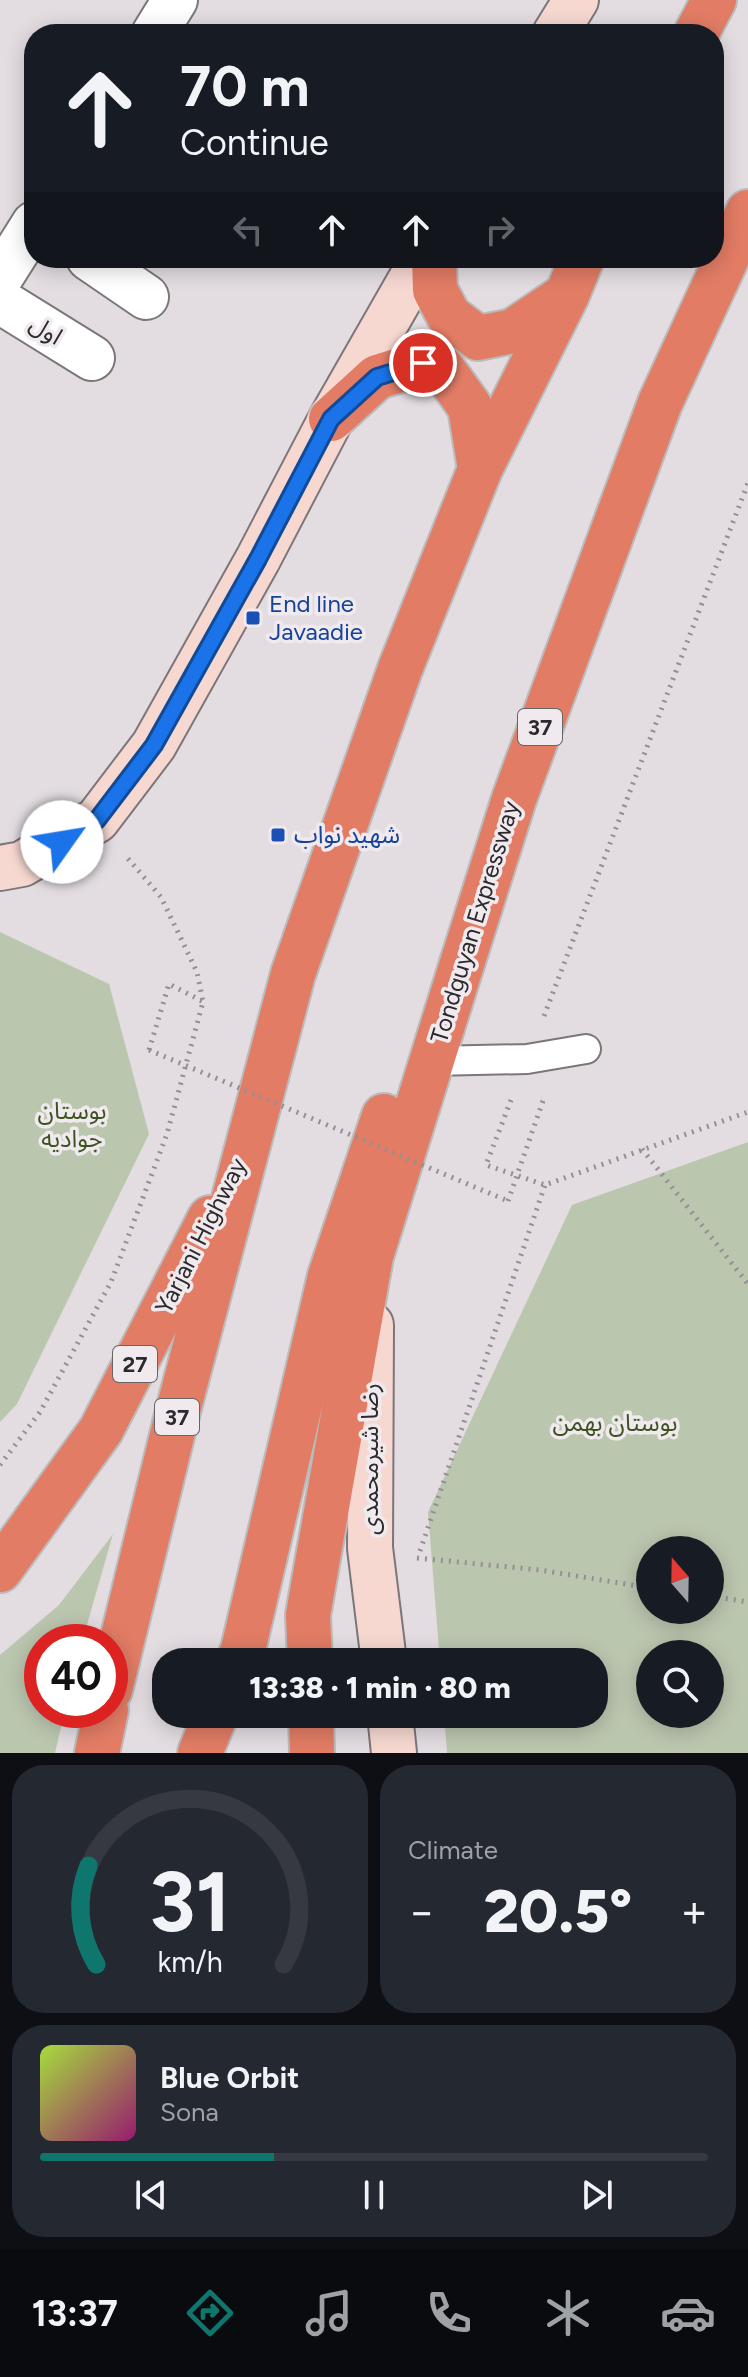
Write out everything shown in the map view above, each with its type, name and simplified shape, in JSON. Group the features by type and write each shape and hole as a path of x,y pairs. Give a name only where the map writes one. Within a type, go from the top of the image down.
{"highway":[{"path":"701,24 714,0"},
{"name":"Tondguyan Expressway","path":"724,264 748,212"},
{"path":"434,268 435,290 449,316 478,338 513,331 574,277"},
{"name":"Tondguyan Expressway","path":"309,1648 308,1615 371,1256 514,799 660,403 722,268"},
{"name":"37","path":"126,1624 178,1411 293,974 400,669 480,469 574,277"},
{"path":"331,419 377,377 423,363 442,368 470,407 480,469"},
{"path":"243,1648 330,1276 389,1102 460,970"},
{"name":"Yarjani Highway","path":"0,1570 101,1430 247,1145"},
{"path":"97,1753 102,1728"},
{"path":"200,1753 210,1728"},
{"path":"311,1728 312,1753"}],"street":[{"path":"160,24 175,0"},
{"path":"561,24 576,0"},
{"path":"0,278 24,240"},
{"path":"104,268 146,297"},
{"path":"0,868 22,864 97,820 154,745 258,559 331,419 417,268"},
{"name":"اول","path":"0,301 92,358"},
{"name":"رضا شیرمحمدی","path":"371,1256 370,1548 382,1648"},
{"path":"391,1728 394,1753"}],"lane":[{"path":"431,1061 527,1059 586,1049"}],"path":[{"path":"748,483 486,1165 545,1185 748,1112"},
{"path":"0,1465 40,1412 111,1282 167,1134 203,1002 197,972 161,897 97,820"},
{"path":"203,1002 169,984 149,1050 508,1201 544,1098"},
{"path":"642,1149 748,1284"},
{"path":"545,1185 417,1558 540,1570 636,1586"},
{"path":"724,1598 748,1602"}],"green space":[{"name":"بوستان جوادیه","path":"0,932 109,984 149,1134 17,1404 0,1422"},
{"name":"بوستان بهمن","path":"748,1142 748,1753 447,1753 445,1728 608,1728 608,1648 439,1648 428,1512 572,1205"},
{"path":"113,1534 87,1624 37,1624 59,1605"},
{"path":"24,1635 24,1728 61,1728 55,1753 0,1753 0,1655"}],"place":[{"name":"End line Javaadie","path":"253,618"},
{"name":"شهید نواب","path":"278,835"}],"route":[{"path":"62,842 97,820 154,745 258,559 331,419 377,377 423,363"}]}
